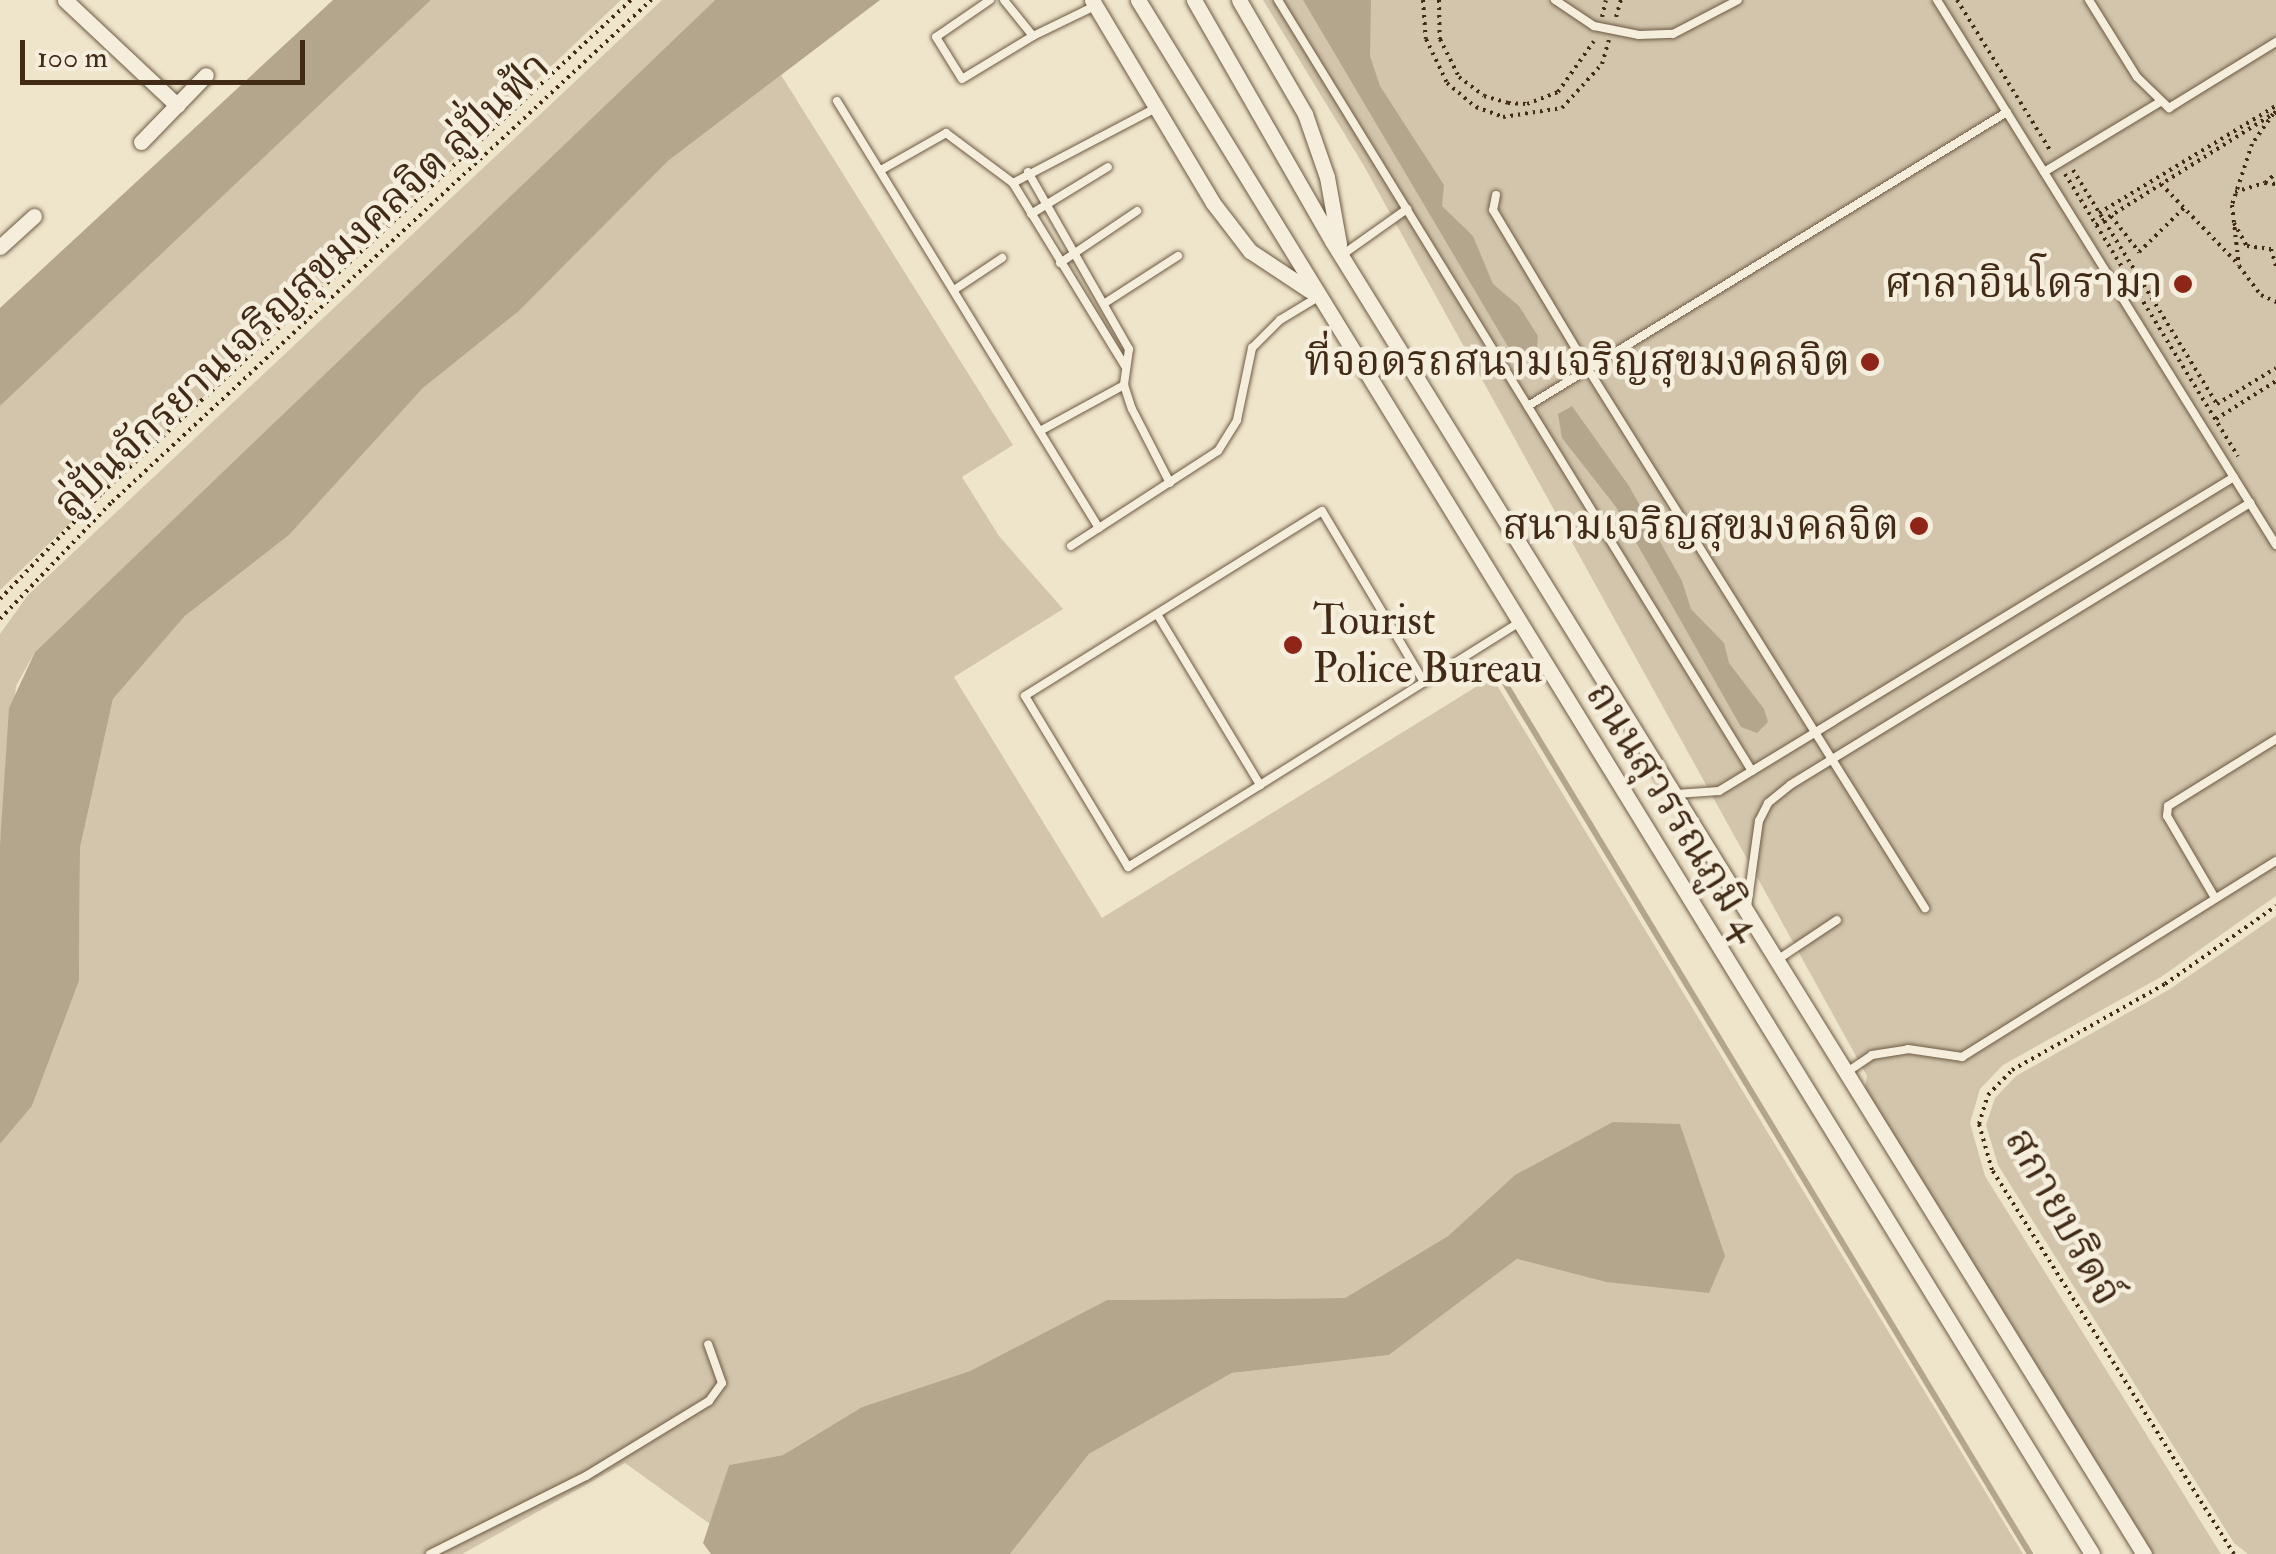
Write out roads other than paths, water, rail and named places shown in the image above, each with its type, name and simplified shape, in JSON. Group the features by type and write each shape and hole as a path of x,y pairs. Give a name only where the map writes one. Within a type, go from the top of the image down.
{"street":[{"path":"65,0 177,105"},
{"name":"ถนนสุวรรณภูมิ 4","path":"1138,0 1517,624 2092,1554"},
{"name":"ถนนสุวรรณภูมิ 4","path":"1194,0 1341,253 2144,1554"},
{"path":"1239,0 1305,114 1326,177 1341,253"},
{"path":"1094,3 1156,108 1250,251 1317,296"},
{"path":"142,142 206,75"},
{"path":"0,247 34,216"}],"lane":[{"path":"990,0 936,37 958,76 966,78 1094,3"},
{"path":"1004,0 1033,36"},
{"path":"1278,0 1752,771"},
{"path":"1555,0 1599,27 1672,34 1738,0"},
{"path":"1937,0 2276,546"},
{"path":"2089,0 2160,102 2169,108 2196,95 2276,42"},
{"path":"837,101 1099,528"},
{"path":"2044,172 2160,102"},
{"path":"1012,183 1156,108"},
{"path":"1528,406 2006,112"},
{"path":"881,170 946,133 1012,183 1125,366"},
{"path":"1032,214 1108,167"},
{"path":"1028,172 1129,348 1124,385 1170,483"},
{"path":"1496,196 1494,210 1588,369 1925,908"},
{"path":"1341,253 1406,209"},
{"path":"1060,263 1137,212"},
{"path":"1105,304 1178,256"},
{"path":"954,290 1002,258"},
{"path":"1071,546 1170,483 1229,438 1258,339 1317,296"},
{"path":"1040,431 1124,385"},
{"path":"1676,794 1719,791 2234,477"},
{"path":"1747,909 1759,821 1768,803 2250,503"},
{"path":"1424,682 1322,511 1025,696 1128,867 1517,624"},
{"path":"1157,614 1260,785"},
{"path":"2215,898 2167,816 2168,806 2276,739"},
{"path":"1847,1072 1872,1055 1908,1049 1962,1057 2276,861"},
{"path":"1777,960 1837,920"},
{"path":"430,1554 586,1476 709,1401 722,1384 708,1344"}],"waterway":[{"path":"1494,665 2030,1554"}],"place":[{"name":"ศาลาอินโดรามา","path":"2183,284"},
{"name":"ที่จอดรถสนามเจริญสุขมงคลจิต","path":"1870,362"},
{"name":"สนามเจริญสุขมงคลจิต","path":"1919,526"},
{"name":"Tourist Police Bureau","path":"1293,645"}]}
